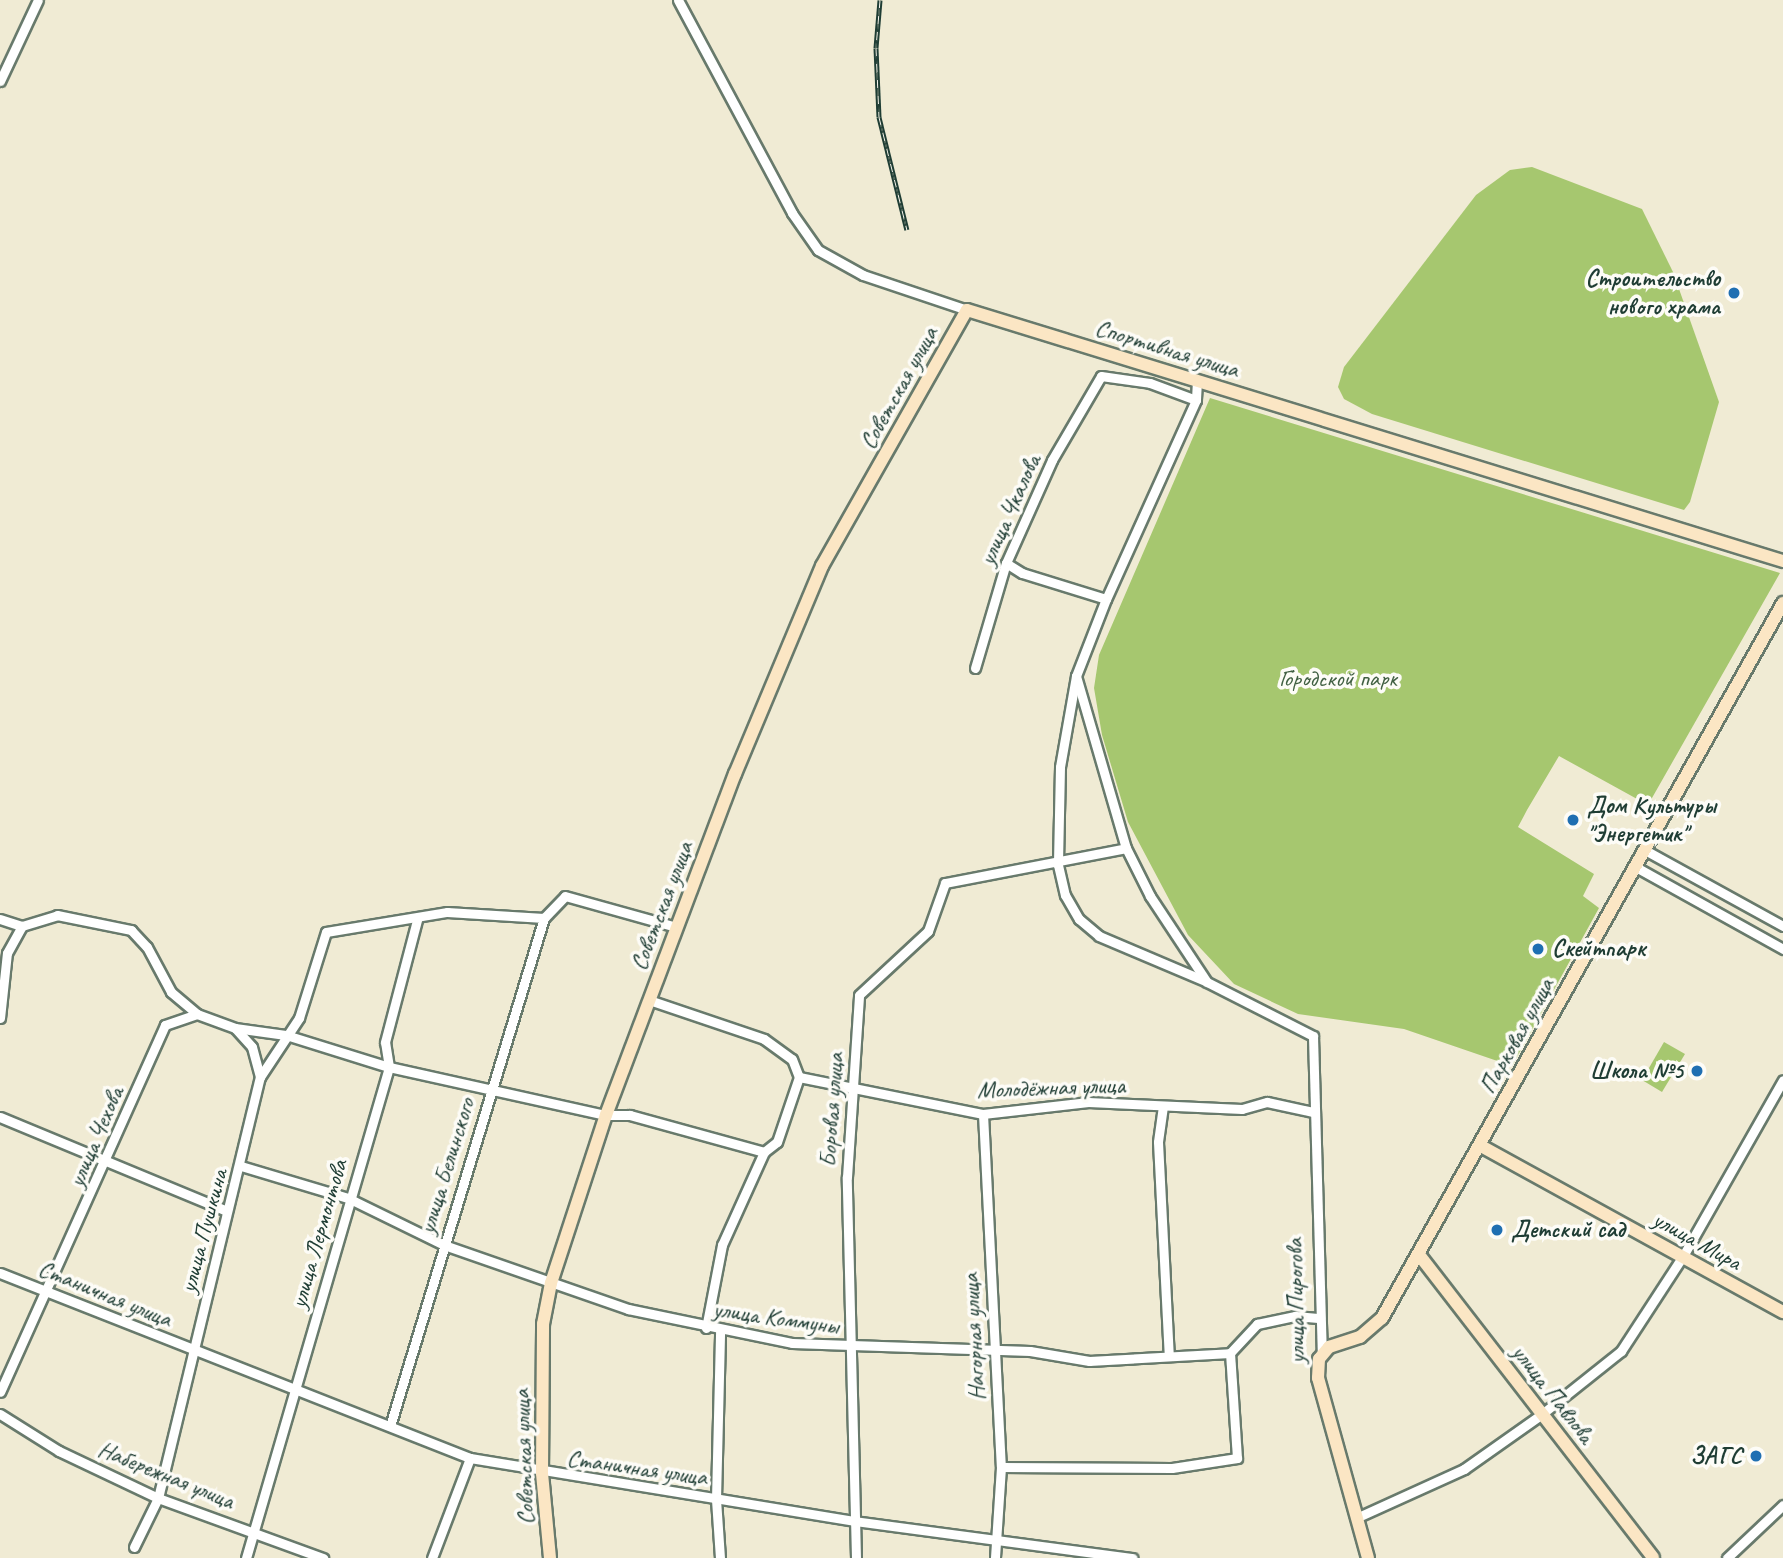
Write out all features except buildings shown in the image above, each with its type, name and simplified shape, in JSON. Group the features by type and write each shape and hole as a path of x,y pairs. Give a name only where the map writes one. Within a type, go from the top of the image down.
{"street":[{"path":"0,81 38,0"},
{"name":"Спортивная улица","path":"678,0 792,213 818,250 863,275 967,310 1783,561"},
{"name":"Советская улица","path":"550,1558 542,1473 543,1324 551,1283 606,1115 676,927 822,566 967,310"},
{"name":"улица Чкалова","path":"975,667 1006,563 1052,460 1101,376 1150,383 1196,400"},
{"path":"1197,380 1196,400 1105,599 1076,676 1060,766 1058,865 1065,895 1079,919 1099,936 1207,982"},
{"path":"1006,563 1022,573 1105,599"},
{"name":"Парковая улица","path":"1322,1352 1377,1324 1420,1256 1643,849 1783,603"},
{"path":"1076,676 1126,848 1150,895 1207,982"},
{"name":"Боровая улица","path":"856,1558 853,1348 846,1177 855,1088 859,995 928,931 945,883 1058,865 1126,848"},
{"path":"1643,849 1783,926"},
{"path":"1634,866 1783,948"},
{"path":"417,920 447,912 544,918 565,896 676,927"},
{"path":"0,919 22,926 57,915 131,930 147,947 171,992 197,1014 235,1028 286,1035 389,1067 490,1091 606,1115 630,1115 764,1152"},
{"name":"улица Белинского","path":"390,1426 544,918"},
{"name":"улица Пушкина","path":"134,1547 158,1498 195,1351 225,1210 241,1166 260,1077 299,1018 326,932 417,920"},
{"name":"улица Лермонтова","path":"246,1558 296,1390 348,1198 389,1067 385,1042 417,920"},
{"path":"0,1018 7,953 22,926"},
{"name":"улица Пирогова","path":"1207,982 1313,1036 1318,1318 1322,1352 1318,1378 1368,1558"},
{"path":"649,1000 764,1039 792,1059 799,1077 777,1142 764,1152 722,1245 706,1328"},
{"name":"улица Чехова","path":"0,1392 108,1159 164,1025 197,1014"},
{"path":"235,1028 253,1047 260,1077"},
{"name":"Молодёжная улица","path":"799,1077 983,1114 1088,1102 1242,1109 1267,1102 1314,1112"},
{"path":"1356,1518 1464,1469 1542,1414 1621,1351 1684,1256 1783,1080"},
{"path":"1163,1106 1158,1142 1168,1356"},
{"name":"Нагорная улица","path":"983,1114 993,1352 1001,1467 995,1558"},
{"path":"0,1117 108,1159 225,1210"},
{"name":"улица Мира","path":"1481,1146 1783,1312"},
{"name":"улица Коммуны","path":"241,1166 348,1198 444,1245 551,1283 628,1309 720,1331 853,1348 1030,1351 1089,1361 1230,1353"},
{"name":"улица Павлова","path":"1420,1256 1653,1558"},
{"name":"Станичная улица","path":"0,1273 470,1458 542,1473 854,1521 1133,1558"},
{"path":"1001,1467 1172,1468 1237,1458 1230,1353 1257,1324 1295,1316 1318,1318"},
{"path":"720,1331 716,1499 720,1558"},
{"name":"Набережная улица","path":"0,1414 59,1451 158,1498 323,1558"},
{"path":"432,1558 470,1458"},
{"path":"1727,1558 1783,1505"}],"green space":[{"path":"1532,167 1642,209 1673,272 1719,402 1690,502 1684,510 1372,414 1344,399 1338,387 1344,367 1476,195 1510,170"},
{"name":"Городской парк","path":"1210,398 1780,573 1648,805 1559,756 1527,810 1518,827 1594,874 1583,896 1599,908 1512,1066 1404,1029 1298,1014 1234,984 1188,935 1128,822 1102,735 1094,688 1099,655"},
{"path":"1664,1042 1685,1054 1662,1092 1642,1080"}],"railway":[{"path":"880,0 876,48 879,117 907,230"}],"place":[{"name":"Строительство нового храма","path":"1734,293"},
{"name":"Дом Культуры \"Энергетик\"","path":"1573,820"},
{"name":"Скейтпарк","path":"1538,949"},
{"name":"Школа №5","path":"1697,1071"},
{"name":"Детский сад","path":"1497,1230"},
{"name":"ЗАГС","path":"1756,1456"}]}
